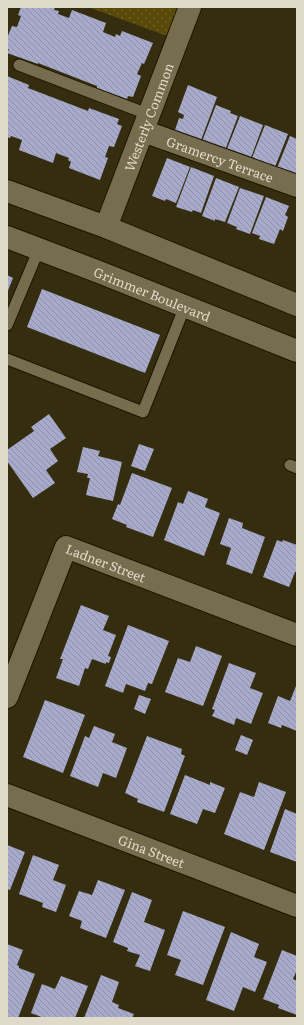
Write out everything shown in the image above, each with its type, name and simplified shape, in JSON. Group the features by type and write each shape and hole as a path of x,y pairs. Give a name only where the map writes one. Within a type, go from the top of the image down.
{"street":[{"name":"Westerly Common","path":"106,227 147,123 190,7"},
{"name":"Gramercy Terrace","path":"147,123 297,186"},
{"path":"7,191 106,227 297,304"},
{"name":"Grimmer Boulevard","path":"7,237 297,351"},
{"name":"Ladner Street","path":"7,697 66,547 297,635"},
{"name":"Gina Street","path":"7,795 297,906"}],"lane":[{"path":"19,65 147,123"},
{"path":"7,325 38,249"},
{"path":"7,358 143,412 184,306"}],"shaded area":[{"path":"88,7 190,7 178,40"}],"building":[{"path":"21,7 55,7 54,10 59,11 58,14 69,18 72,10 106,23 103,32 115,37 116,34 120,36 122,31 153,43 144,64 142,63 137,74 141,76 133,97 128,96 127,99 38,63 7,53 9,49 7,49 7,38 12,26 17,27 21,16 18,15"},
{"path":"7,76 29,85 28,88 88,111 89,108 119,119 117,124 122,126 114,147 109,146 105,157 108,158 100,180 69,168 71,162 68,160 69,158 56,153 53,163 19,150 22,140 11,136 10,138 7,137"},
{"path":"188,85 217,97 200,143 174,133 179,118 183,119 184,115 178,112"},
{"path":"216,105 231,111 230,113 238,116 224,153 201,144"},
{"path":"240,116 263,125 249,163 225,154"},
{"path":"265,125 288,134 273,172 250,163"},
{"path":"290,136 297,139 297,181 275,173"},
{"path":"167,158 190,167 176,203 152,196"},
{"path":"191,167 214,176 201,213 176,207"},
{"path":"216,178 239,187 225,222 215,219 215,221 202,216"},
{"path":"240,188 264,196 250,234 236,229 237,227 227,223"},
{"path":"266,197 289,206 285,215 288,217 283,231 280,229 274,244 259,239 260,236 252,233"},
{"path":"7,275 13,278 7,293"},
{"path":"42,289 160,335 145,373 27,327"},
{"path":"49,414 66,438 50,449 58,461 46,470 55,483 33,498 7,461 7,450 34,431 31,427"},
{"path":"139,444 154,449 145,471 131,466"},
{"path":"83,447 100,451 98,456 122,462 113,501 86,495 90,478 87,478 88,474 77,472"},
{"path":"132,473 172,488 153,537 126,527 127,525 112,519 118,504 120,505"},
{"path":"188,491 208,499 205,507 220,513 204,556 164,540 178,502 183,504"},
{"path":"229,518 243,523 242,528 265,537 252,574 226,564 231,548 220,544"},
{"path":"277,540 282,542 283,540 297,545 297,572 295,572 289,587 263,577"},
{"path":"81,605 109,616 103,630 116,635 108,656 111,657 109,663 106,662 106,664 92,659 88,669 85,668 79,686 56,678 63,659 60,659"},
{"path":"128,625 169,641 152,684 148,683 145,691 126,684 123,693 105,686"},
{"path":"196,646 222,656 203,706 165,692 178,658 190,662"},
{"path":"229,663 256,673 250,688 263,693 251,724 236,718 234,725 212,716 215,710 212,709"},
{"path":"296,686 297,731 282,725 281,728 268,723 278,696 290,701"},
{"path":"139,695 151,699 145,714 134,709"},
{"path":"45,700 85,715 63,773 23,757"},
{"path":"94,726 115,734 112,742 127,748 116,778 103,773 98,787 70,776 85,736 89,738"},
{"path":"241,735 253,740 247,755 235,750"},
{"path":"147,736 182,749 181,754 185,756 164,812 137,802 138,799 125,793"},
{"path":"185,775 210,785 210,782 225,788 215,813 203,809 197,824 170,814"},
{"path":"259,782 286,792 264,850 224,834 240,792 254,797"},
{"path":"285,809 297,814 297,862 270,852"},
{"path":"7,845 25,852 10,890 7,889"},
{"path":"33,855 59,865 53,880 66,885 56,912 42,907 43,903 19,894"},
{"path":"98,880 125,890 106,938 80,928 82,921 69,916 79,891 92,895"},
{"path":"132,892 152,900 144,922 165,930 150,971 135,966 140,955 127,951 128,948 113,942"},
{"path":"183,911 225,927 203,985 175,975 181,960 167,955"},
{"path":"231,932 259,944 254,957 267,962 255,992 243,987 234,1011 206,1000"},
{"path":"7,944 23,950 17,965 19,968 35,974 18,1018 7,1018"},
{"path":"282,950 297,956 297,970 293,979 297,981 297,1015 278,1008 279,1005 263,999"},
{"path":"101,975 119,982 112,1002 119,1005 118,1008 134,1014 132,1018 84,1018"},
{"path":"61,976 88,986 75,1018 44,1018 31,1013 42,984 55,989"}]}
